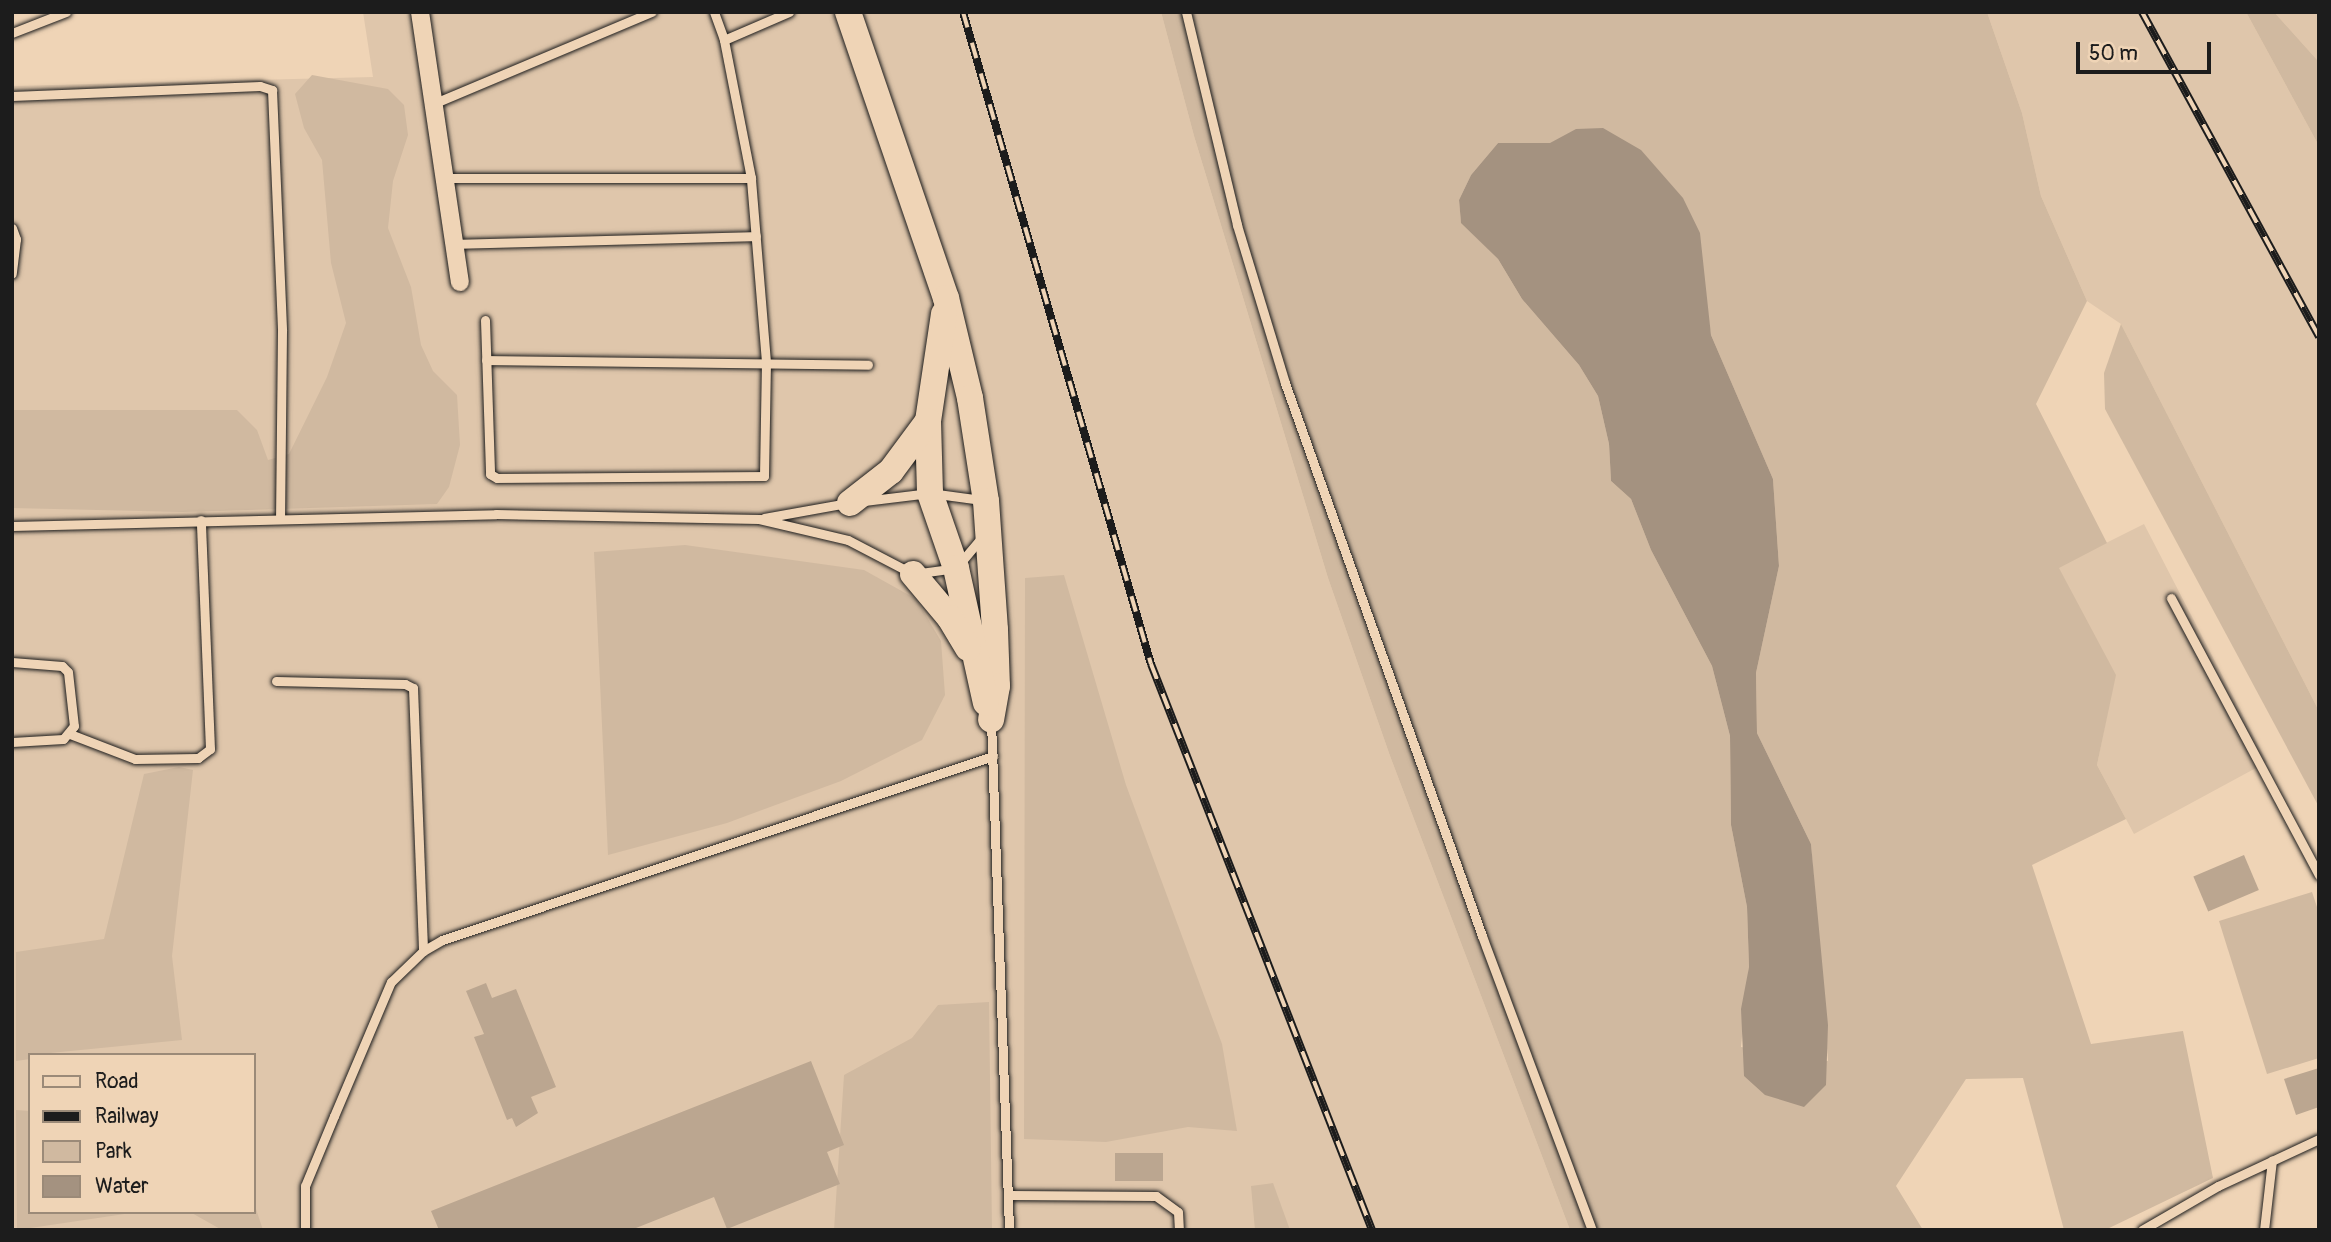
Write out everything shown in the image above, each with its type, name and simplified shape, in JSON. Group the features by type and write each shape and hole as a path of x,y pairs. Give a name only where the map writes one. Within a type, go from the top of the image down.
{"street":[{"path":"420,12 447,178 460,282"},
{"path":"848,12 946,298 970,398 986,502 997,662 991,719"},
{"path":"946,298 928,421 930,493 956,568 991,719"},
{"path":"850,503 891,471 928,421"},
{"path":"913,574 950,618 980,678"}],"lane":[{"path":"12,33 66,12"},
{"path":"435,103 652,12"},
{"path":"485,320 487,465 490,474 497,478 759,480 766,469 766,362 751,178 724,40 714,12"},
{"path":"724,40 789,12"},
{"path":"1186,12 1237,225 1285,383 1482,936 1592,1230"},
{"path":"12,96 260,86 272,90 282,331 280,517"},
{"path":"447,178 751,178"},
{"path":"12,228 16,239 12,274"},
{"path":"454,244 756,236"},
{"path":"486,360 868,365"},
{"path":"12,526 280,517 496,514 759,519 850,503 930,493 986,502"},
{"path":"759,519 848,540 913,574 956,568 987,529"},
{"path":"70,734 135,759 198,758 209,749 201,520"},
{"path":"2171,598 2319,876"},
{"path":"12,662 62,666 73,703 70,734 63,739 12,742"},
{"path":"276,681 405,684 413,688 423,951"},
{"path":"991,719 1010,1230"},
{"path":"305,1230 305,1186 334,1116 391,982 423,951 442,940 993,756"},
{"path":"2142,1230 2272,1160 2319,1139"},
{"path":"2264,1230 2272,1160"},
{"path":"1009,1195 1156,1195 1178,1212 1179,1230"}],"shaded area":[{"path":"363,12 1161,12 1194,136 1328,578 1390,756 1570,1230 12,1230 12,86 373,77"},
{"path":"1987,12 2246,12 2319,146 2319,711 2121,324 2087,301 2041,196 2022,113"},
{"path":"2274,12 2319,12 2319,62"},
{"path":"2144,524 2267,762 2134,834 2097,765 2115,675 2058,567"}],"green space":[{"path":"1161,12 1987,12 2022,113 2041,196 2087,301 2036,404 2107,543 2059,568 2116,675 2097,765 2126,819 2032,865 2091,1044 2183,1031 2213,1178 2105,1230 2064,1230 2023,1078 1966,1079 1896,1186 1923,1230 1570,1230 1390,756 1328,578 1194,136","holes":["1498,143 1550,143 1702,286 1711,335 1773,479 1779,566 1756,673 1757,733 1811,844 1828,1061 1741,1047 1749,967 1747,907 1731,825 1730,736 1712,666 1651,550 1631,499 1611,481 1609,444 1598,396 1579,365 1522,299 1498,259 1461,222 1459,200 1471,175"]},
{"path":"2246,12 2274,12 2319,62 2319,146"},
{"path":"312,75 388,89 404,105 408,135 393,181 388,228 411,287 421,345 433,371 457,395 460,445 449,487 437,504 183,512 12,508 12,410 237,410 257,430 268,460 289,454 327,377 346,323 331,263 322,160 304,128 295,94"},
{"path":"2121,324 2319,711 2319,807 2105,409 2104,373"},
{"path":"685,545 864,570 916,599 941,641 945,695 922,740 841,781 727,823 608,855 594,552"},
{"path":"1064,575 1126,785 1222,1044 1237,1131 1188,1127 1106,1142 1024,1139 1025,578"},
{"path":"179,767 193,770 172,956 182,1040 28,1053 28,1059 16,1061 16,952 104,939 144,774"},
{"path":"2312,892 2319,913 2319,1058 2267,1074 2219,921"},
{"path":"989,1002 992,1230 834,1230 844,1075 912,1038 938,1005"},
{"path":"16,1110 28,1111 28,1214 125,1214 17,1230"},
{"path":"1273,1183 1290,1230 1255,1230 1251,1186"},
{"path":"256,1209 263,1230 222,1230 194,1214 256,1214"}],"water":[{"path":"1603,128 1641,150 1683,198 1700,233 1711,335 1773,479 1779,566 1756,673 1757,733 1811,844 1828,1025 1826,1085 1804,1107 1765,1095 1744,1076 1741,1009 1749,967 1747,907 1731,825 1730,736 1712,666 1651,550 1631,499 1611,481 1609,444 1598,396 1579,365 1522,299 1498,259 1461,223 1459,200 1471,175 1498,143 1550,143 1576,129"}],"building":[{"path":"2244,855 2259,890 2208,911 2193,876"},
{"path":"486,983 492,998 516,989 556,1087 531,1097 538,1113 516,1127 512,1118 507,1120 474,1037 484,1034 466,991"},
{"path":"811,1061 844,1145 827,1152 840,1184 727,1229 714,1197 631,1230 439,1230 431,1211"},
{"path":"2319,1068 2319,1107 2296,1115 2284,1079"},
{"path":"1115,1153 1163,1153 1163,1181 1115,1181"}],"railway":[{"path":"963,12 1151,664 1372,1230"},
{"path":"2142,12 2319,337"}]}
